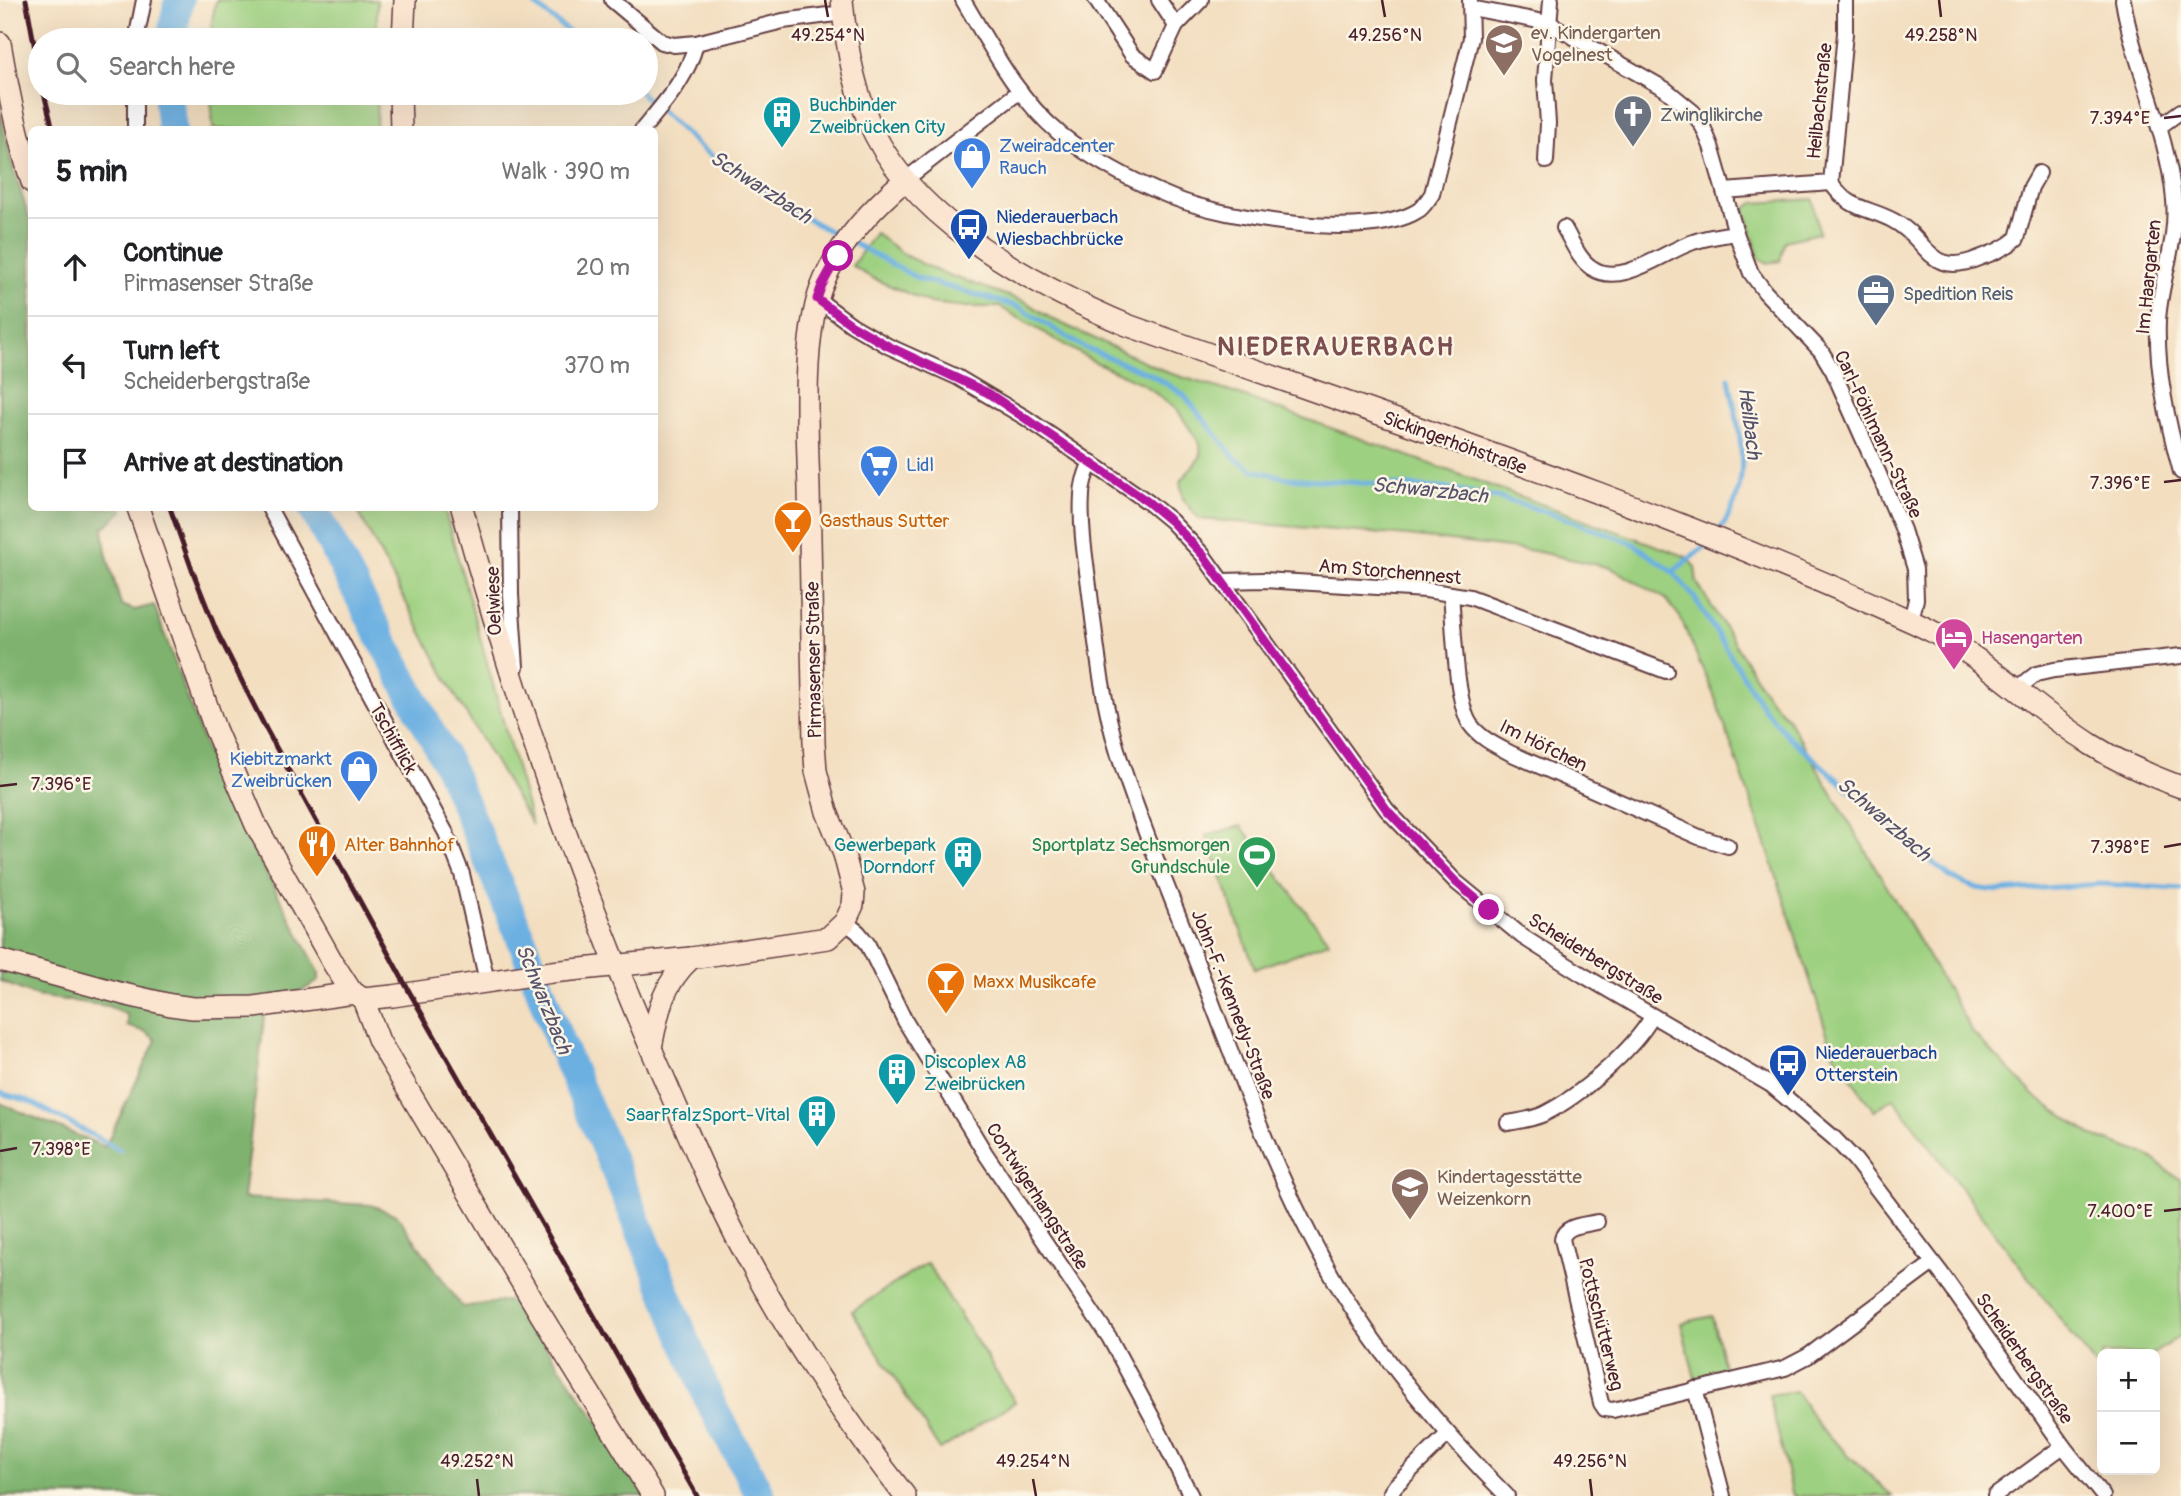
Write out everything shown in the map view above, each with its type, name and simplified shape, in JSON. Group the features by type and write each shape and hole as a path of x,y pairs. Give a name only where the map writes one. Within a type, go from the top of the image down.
{"street":[{"path":"138,28 144,0"},
{"path":"404,28 405,0"},
{"path":"612,0 645,28"},
{"path":"963,0 1020,91 1040,116 1083,150 1133,179 1175,198 1216,211 1285,222 1352,226 1407,216 1421,209 1432,194 1471,38 1471,4"},
{"path":"1096,0 1132,55 1155,71 1176,26 1201,0"},
{"path":"1160,0 1176,26"},
{"path":"1546,161 1548,123 1545,80 1551,0"},
{"name":"Heilbachstraße","path":"1724,191 1831,183 1845,33 1845,0"},
{"name":"Im Haargarten","path":"2123,0 2129,30 2167,155 2174,203 2175,266 2162,287 2158,321 2160,362 2172,440 2181,472"},
{"name":"Carl-Pöhlmann-Straße","path":"1471,4 1549,23 1665,89 1693,112 1711,146 1736,233 1751,273 1765,292 1821,351 1847,399 1910,551 1916,584 1911,621"},
{"path":"658,39 674,45 696,43 842,7"},
{"name":"Sickingerhöhstraße","path":"842,7 852,70 860,96 875,134 905,180 929,205 973,240 1014,267 1095,311 1127,325 1703,534 1911,621 1962,647 2093,746 2162,781 2181,787"},
{"path":"0,43 13,116 28,168"},
{"path":"645,126 674,90 689,66 696,43"},
{"name":"Pirmasenser Straße","path":"845,922 853,905 854,893 816,771 814,743 807,417 817,299 838,256 860,222 905,180 1020,91"},
{"path":"135,105 135,126"},
{"path":"400,105 401,126"},
{"path":"2158,128 2181,111"},
{"path":"1831,183 1843,199 1895,222 1940,262 1953,265 1969,263 1997,251 2017,238 2031,187 2039,173"},
{"path":"1564,228 1587,265 1593,270 1613,274 1640,267 1693,241 1736,233"},
{"name":"Scheiderbergstraße","path":"817,299 852,325 888,346 988,393 1091,462 1171,521 1203,555 1363,780 1387,810 1456,882 1523,937 1652,1017 1771,1084 1834,1138 1855,1160 1933,1263 2063,1446 2102,1496"},
{"name":"John-F.-Kennedy-Straße","path":"1091,462 1083,480 1081,498 1088,575 1111,724 1127,778 1262,1132 1294,1204 1339,1287 1365,1326 1402,1378 1448,1434 1507,1496"},
{"path":"139,511 215,729 256,825 333,963 358,996 379,1041 541,1315 653,1496"},
{"name":"Tschifflick","path":"271,511 446,833 462,874 495,979"},
{"path":"463,511 488,602 518,693 615,966 718,1201 752,1265 810,1361 868,1448 905,1496"},
{"name":"Oelwiese","path":"510,511 511,595 518,693"},
{"name":"Am Storchennest","path":"1222,581 1426,590 1470,597 1666,671"},
{"name":"Im Höfchen","path":"1451,594 1463,709 1476,732 1510,753 1699,837 1728,846"},
{"path":"2017,689 2036,674 2054,670 2181,656"},
{"path":"0,960 171,1005 198,1008 254,1007 358,996 393,996 495,979 691,958 818,940 828,938 845,922"},
{"name":"Contwigerhangstraße","path":"845,922 867,943 905,1021 985,1153 1109,1337 1191,1496"},
{"path":"651,1048 661,1001 670,981 691,958"},
{"path":"1508,1123 1545,1113 1574,1093 1624,1054 1652,1017"},
{"name":"Pottschütterweg","path":"1597,1222 1568,1229 1563,1233 1562,1240 1601,1403 1605,1409 1613,1410 1785,1368 1808,1356 1933,1263"},
{"path":"1695,1389 1723,1496"},
{"path":"1392,1496 1396,1485 1448,1434"},
{"path":"1995,1496 2063,1446"}],"green space":[{"path":"216,0 377,0 377,28 212,28"},
{"path":"212,105 377,105 376,126 213,126"},
{"path":"0,109 11,161 28,215 28,511 123,511 103,528 106,552 121,605 135,610 154,605 217,780 319,972 319,981 265,1012 243,1198 371,1205 397,1215 462,1307 514,1300 649,1496 0,1496 0,1103 105,1147 156,1040 146,1032 127,1026 127,1015 108,1006 36,996 0,981"},
{"path":"1813,199 1819,233 1785,241 1780,261 1768,263 1759,258 1745,209 1754,203"},
{"path":"875,233 906,256 937,271 1026,302 1052,319 1169,373 1234,393 1685,556 1695,567 1697,583 1768,697 1787,717 1973,1033 2036,1097 2093,1136 2145,1154 2181,1180 2181,1335 2160,1349 2097,1349 2097,1368 1893,1098 1874,1111 1833,1052 1770,856 1714,695 1680,617 1666,599 1611,568 1534,551 1408,536 1199,519 1183,499 1180,482 1201,456 1200,444 1176,408 1141,383 1091,360 1000,307 930,303 872,278 852,266"},
{"path":"358,511 445,511 532,825 454,693"},
{"name":"Sportplatz Sechsmorgen Grundschule","path":"1241,826 1329,942 1255,969 1206,835"},
{"path":"927,1263 1015,1402 940,1450 852,1311"},
{"path":"1712,1316 1725,1371 1695,1378 1681,1323"},
{"path":"1796,1391 1820,1428 1892,1496 1793,1496 1769,1395"}],"waterway":[{"name":"Schwarzbach","path":"173,28 179,0"},
{"name":"Schwarzbach","path":"529,0 564,28"},
{"name":"Schwarzbach","path":"169,105 172,126"},
{"name":"Schwarzbach","path":"654,105 703,150 804,217 844,239"},
{"name":"Schwarzbach","path":"853,243 917,278 1019,307 1083,347 1150,374 1183,394 1235,458 1253,470 1287,478 1453,489 1499,498 1556,515 1634,544 1673,572 1694,597 1764,709 1789,737 1950,877 1976,888 1999,891 2101,884 2181,889"},
{"name":"Heilbach","path":"1716,535 1729,516 1741,478 1740,439 1729,378"},
{"name":"Schwarzbach","path":"315,511 448,765 524,945 560,1043 624,1190 710,1402 761,1496"},
{"name":"Heilbach","path":"1673,572 1710,542"},
{"path":"0,1093 29,1101 120,1150"}],"railway":[{"path":"26,0 31,28"},
{"path":"47,105 52,126"},
{"path":"171,511 216,630 266,729 410,993 697,1496"}],"place":[{"name":"ev. Kindergarten Vogelnest","path":"1504,77"},
{"name":"Zwinglikirche","path":"1633,148"},
{"name":"Buchbinder Zweibrücken City","path":"782,149"},
{"name":"Zweiradcenter Rauch","path":"972,190"},
{"name":"Niederauerbach Wiesbachbrücke","path":"969,261"},
{"name":"Spedition Reis","path":"1876,327"},
{"name":"Lidl","path":"879,498"},
{"name":"Gasthaus Sutter","path":"793,554"},
{"name":"Hasengarten","path":"1954,671"},
{"name":"Kiebitzmarkt Zweibrücken","path":"359,803"},
{"name":"Alter Bahnhof","path":"317,878"},
{"name":"Gewerbepark Dorndorf","path":"963,889"},
{"name":"Sportplatz Sechsmorgen Grundschule","path":"1257,889"},
{"name":"Maxx Musikcafe","path":"946,1015"},
{"name":"Niederauerbach Otterstein","path":"1788,1097"},
{"name":"Discoplex A8 Zweibrücken","path":"897,1106"},
{"name":"SaarPfalzSport-Vital","path":"817,1148"},
{"name":"Kindertagesstätte Weizenkorn","path":"1410,1221"}],"district":[{"name":"NIEDERAUERBACH","path":"1336,346"}],"route":[{"path":"838,256 817,299 852,325 888,346 988,393 1148,502 1171,521 1203,555 1387,810 1456,882 1489,910"}]}
